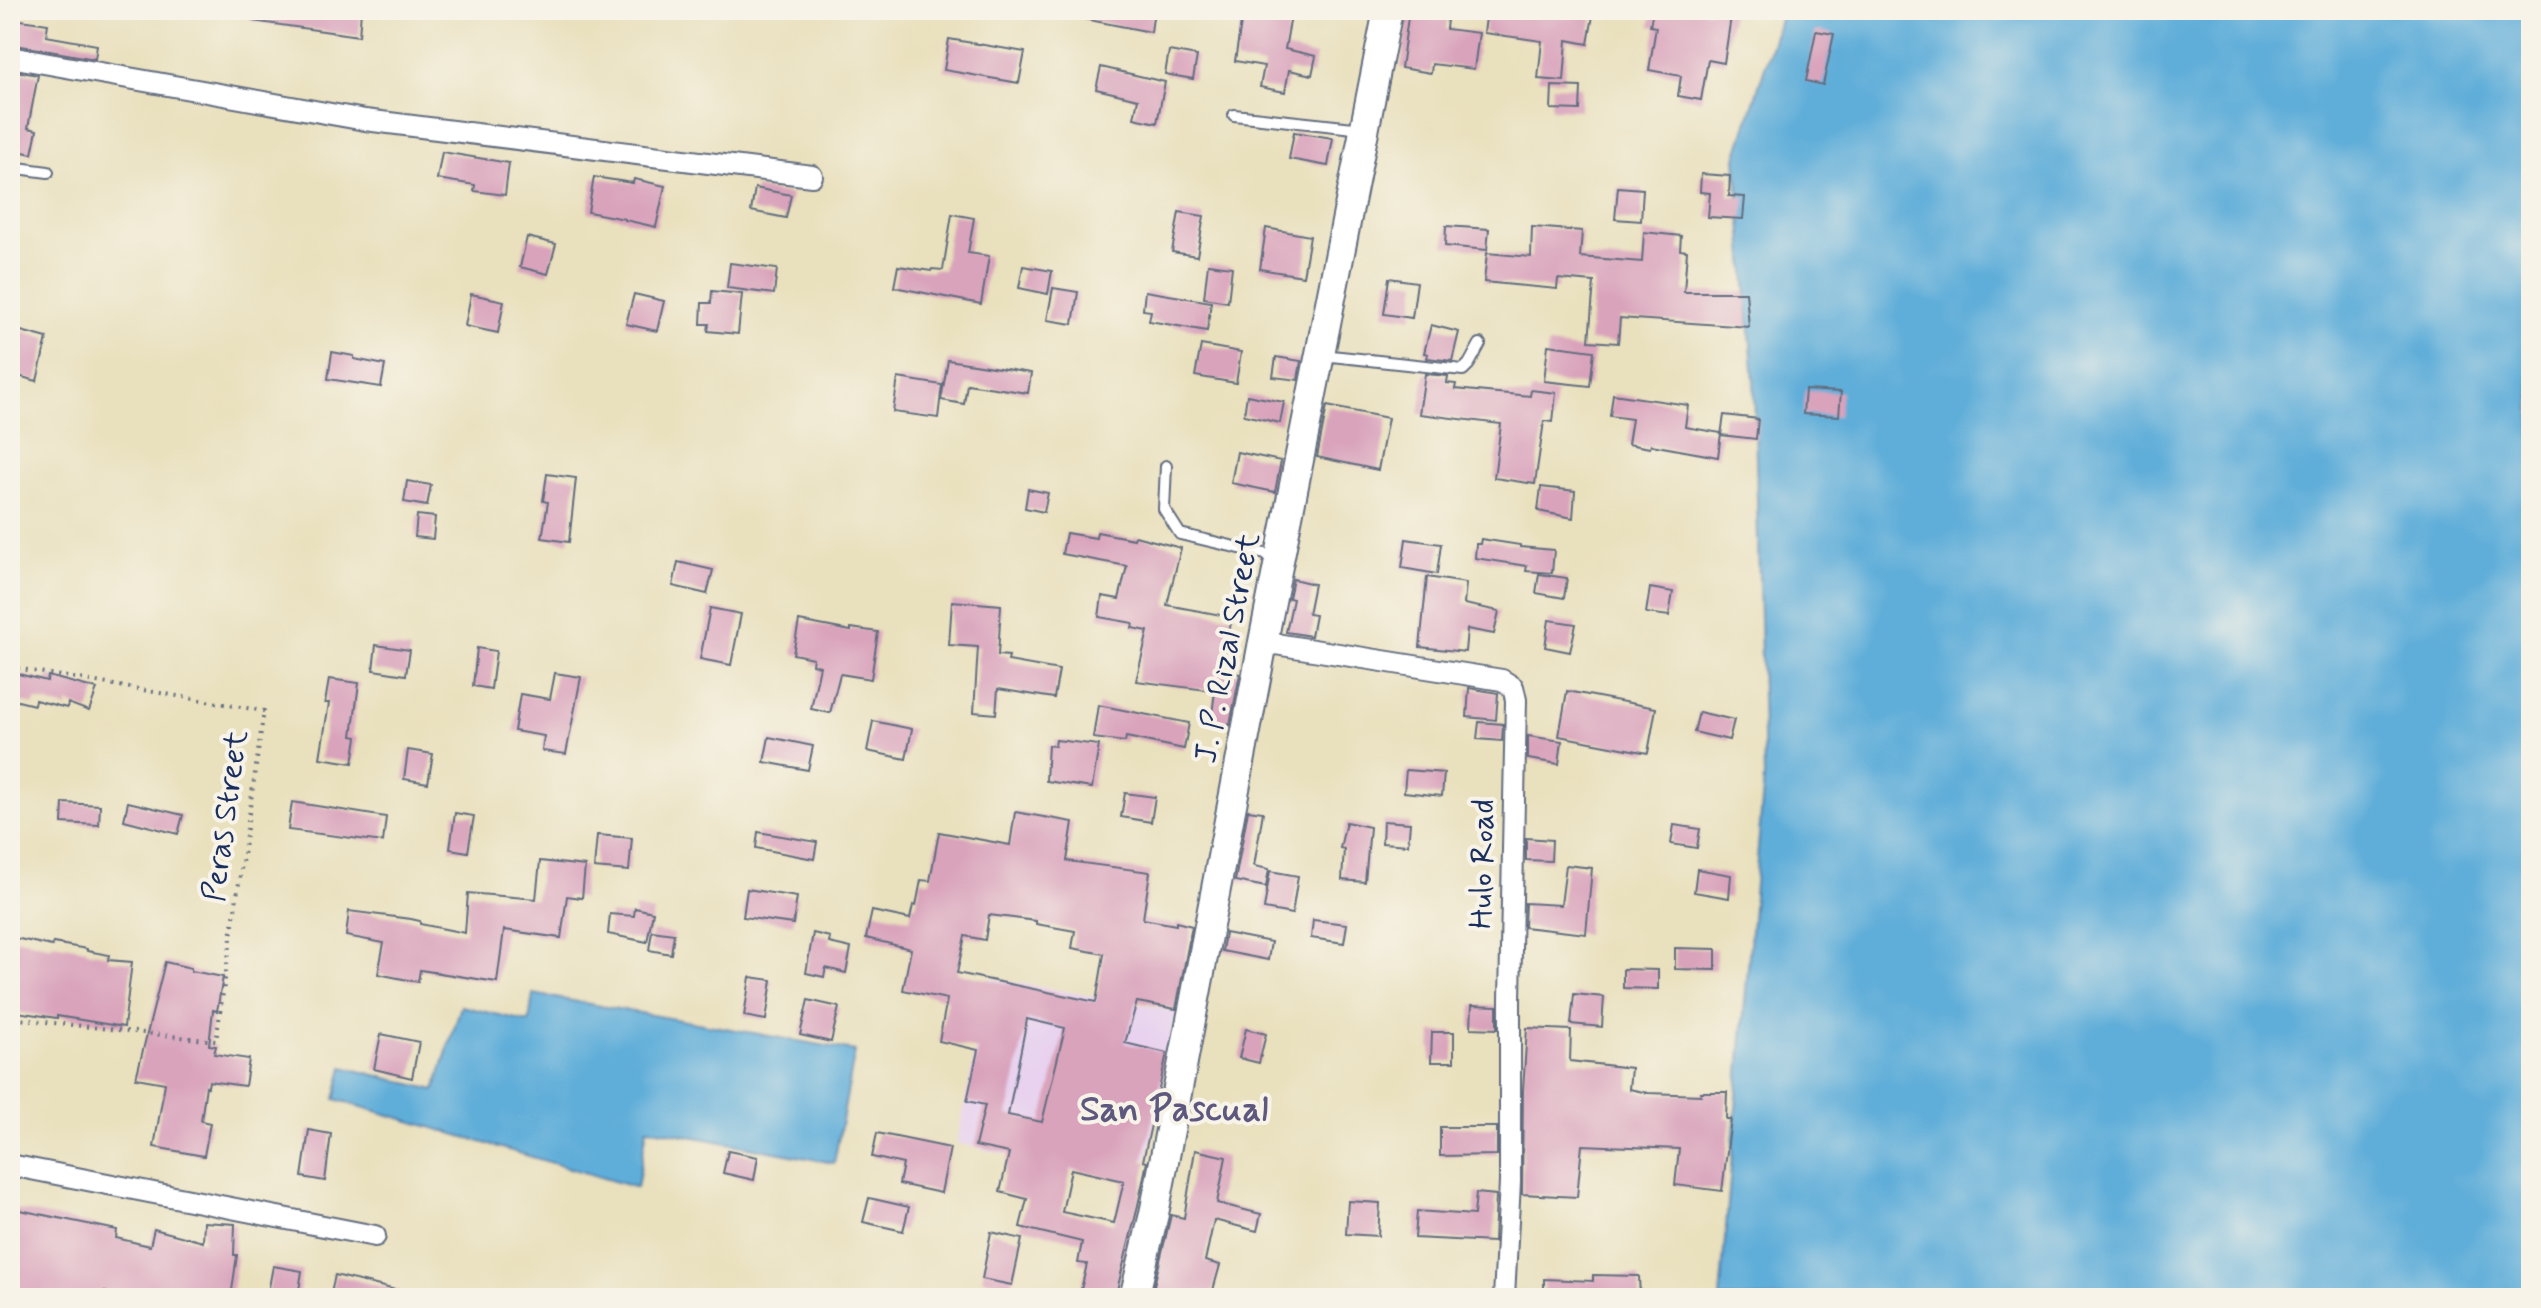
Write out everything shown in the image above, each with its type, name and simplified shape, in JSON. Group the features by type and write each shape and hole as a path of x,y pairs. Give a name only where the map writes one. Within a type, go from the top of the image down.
{"main road":[{"name":"J. P. Rizal Street","path":"1134,1298 1154,1214 1388,10"}],"street":[{"path":"10,57 365,120 812,176"},
{"name":"Hulo Road","path":"1263,642 1502,680 1513,687 1516,700 1510,1182 1504,1298"},
{"path":"10,1165 375,1236"}],"lane":[{"path":"1234,115 1365,129"},
{"path":"10,167 48,172"},
{"path":"1320,355 1463,370 1480,344"},
{"path":"1166,466 1164,509 1180,534 1280,557"}],"path":[{"name":"Peras Street","path":"10,667 264,711 216,1041 10,1018"}],"shaded area":[{"path":"990,978 1177,1011 1147,1160 1084,1145 1076,1171 957,1143"}],"water":[{"path":"1783,10 2531,10 2531,1298 1720,1298 1764,777 1754,382 1736,158"},
{"path":"533,994 855,1051 834,1163 647,1128 637,1188 335,1099 343,1067 435,1090 461,1006 529,1022"}],"building":[{"path":"252,10 361,10 359,36 252,21"},
{"path":"1084,10 1154,10 1151,32 1084,19"},
{"path":"1243,10 1292,10 1285,49 1316,56 1312,75 1289,70 1285,92 1260,87 1264,66 1235,61"},
{"path":"1409,10 1448,10 1446,29 1479,33 1474,69 1432,64 1431,73 1401,68"},
{"path":"1487,10 1594,10 1588,44 1567,40 1564,81 1538,79 1542,41 1484,33"},
{"path":"1653,10 1676,13 1676,10 1732,10 1724,63 1708,60 1701,100 1678,96 1681,76 1649,70 1656,27 1650,26"},
{"path":"14,19 48,24 46,36 97,45 95,59 10,44"},
{"path":"1816,31 1834,34 1823,85 1806,81"},
{"path":"949,39 1025,52 1019,83 944,70"},
{"path":"1169,51 1197,56 1193,79 1165,74"},
{"path":"1101,67 1165,82 1157,123 1134,118 1138,99 1096,89"},
{"path":"10,70 38,75 28,128 37,130 32,154 10,149"},
{"path":"1552,86 1581,87 1580,110 1551,109"},
{"path":"1294,132 1333,138 1328,166 1289,159"},
{"path":"442,152 509,163 505,195 474,191 475,185 437,179"},
{"path":"1701,174 1730,176 1729,196 1745,197 1743,219 1708,217 1710,193 1700,192"},
{"path":"594,177 633,183 634,179 665,186 656,227 588,212"},
{"path":"1618,187 1643,189 1641,221 1615,219"},
{"path":"755,188 791,195 786,218 751,211"},
{"path":"1179,212 1204,216 1197,256 1172,252"},
{"path":"952,214 974,218 968,253 989,256 981,304 894,287 898,266 943,270"},
{"path":"1446,226 1489,229 1487,250 1445,246"},
{"path":"1532,227 1582,231 1580,257 1642,262 1644,232 1681,236 1680,250 1687,251 1684,292 1746,292 1749,327 1620,318 1618,343 1589,341 1594,282 1558,279 1557,289 1484,282 1487,253 1531,257"},
{"path":"1266,228 1310,236 1303,276 1260,269"},
{"path":"527,237 556,244 548,274 520,267"},
{"path":"730,263 777,269 774,294 727,288"},
{"path":"1208,264 1232,267 1228,302 1204,298"},
{"path":"1023,266 1052,271 1048,294 1019,288"},
{"path":"1389,278 1417,282 1412,318 1384,314"},
{"path":"1053,288 1078,292 1073,324 1047,320"},
{"path":"712,291 742,294 738,334 708,331 709,324 701,324 702,303 711,303"},
{"path":"1145,291 1211,302 1207,331 1149,321 1151,311 1143,310"},
{"path":"471,294 504,301 498,333 465,326"},
{"path":"634,294 664,301 657,331 626,324"},
{"path":"1431,325 1459,332 1452,361 1427,358 1428,354 1424,353"},
{"path":"10,328 47,338 37,381 10,374"},
{"path":"1201,345 1241,352 1236,383 1195,376"},
{"path":"1548,345 1594,351 1590,386 1544,381"},
{"path":"332,352 385,365 381,387 328,379"},
{"path":"1276,357 1301,361 1298,380 1273,377"},
{"path":"948,360 1031,373 1028,393 967,384 964,404 941,400"},
{"path":"1425,374 1448,376 1447,383 1456,384 1455,389 1530,396 1531,390 1556,393 1553,422 1544,421 1535,484 1494,478 1501,424 1419,414"},
{"path":"898,378 942,385 938,418 893,412"},
{"path":"1805,390 1841,392 1839,416 1803,414"},
{"path":"1613,394 1688,405 1685,427 1721,433 1718,457 1628,444 1632,419 1610,416"},
{"path":"1247,395 1284,402 1280,423 1244,415"},
{"path":"1327,406 1388,418 1378,470 1317,457"},
{"path":"1724,415 1758,419 1756,439 1721,435"},
{"path":"1237,452 1281,461 1275,492 1231,483"},
{"path":"547,474 576,478 569,542 542,538 548,502 543,501"},
{"path":"407,481 431,485 427,506 404,502"},
{"path":"1541,487 1575,491 1573,518 1538,511"},
{"path":"1028,489 1048,493 1044,512 1025,508"},
{"path":"417,515 435,517 433,539 415,537"},
{"path":"1097,532 1134,539 1135,536 1181,548 1167,605 1232,617 1222,671 1240,674 1230,725 1211,722 1215,691 1136,681 1148,631 1132,628 1133,623 1099,617 1102,596 1119,599 1127,566 1062,554 1066,533 1096,538"},
{"path":"1406,539 1441,544 1437,574 1402,568"},
{"path":"1481,539 1554,550 1552,573 1526,571 1527,566 1475,558 1476,544 1480,544"},
{"path":"678,562 713,570 707,594 673,586"},
{"path":"1539,574 1567,578 1564,598 1536,593"},
{"path":"1427,577 1466,583 1464,604 1499,611 1494,634 1467,629 1465,652 1420,647"},
{"path":"1293,579 1314,584 1308,614 1315,615 1311,636 1286,632 1293,599 1289,598"},
{"path":"1650,588 1673,592 1669,616 1646,613"},
{"path":"952,601 1001,605 998,655 1009,656 1008,661 1059,670 1054,698 998,689 996,714 974,712 978,647 949,645"},
{"path":"710,608 741,614 731,665 700,659"},
{"path":"1549,620 1576,624 1570,652 1545,647"},
{"path":"799,621 851,631 851,628 878,632 871,679 840,674 830,713 811,709 820,666 812,664 813,658 793,654"},
{"path":"376,645 410,650 406,675 373,670"},
{"path":"477,648 496,651 491,689 473,686"},
{"path":"10,672 47,681 48,676 97,689 89,711 68,703 67,708 35,700 34,705 10,699"},
{"path":"555,673 581,677 566,754 542,751 544,736 514,731 520,694 550,699"},
{"path":"329,679 359,683 352,736 357,737 353,763 320,758 329,703 325,703"},
{"path":"1469,688 1498,693 1496,720 1467,717"},
{"path":"1567,691 1656,708 1648,753 1559,736"},
{"path":"1098,705 1189,723 1184,749 1126,737 1125,742 1093,738"},
{"path":"1699,712 1734,720 1729,740 1694,732"},
{"path":"873,721 912,729 906,759 867,751"},
{"path":"1479,722 1503,724 1502,741 1477,739"},
{"path":"1528,736 1562,741 1559,764 1528,759"},
{"path":"769,737 813,746 808,770 764,762"},
{"path":"1056,740 1099,745 1092,788 1046,781 1048,745 1055,746"},
{"path":"408,750 433,754 428,783 404,779"},
{"path":"1406,770 1444,773 1442,796 1404,792"},
{"path":"1125,793 1155,797 1151,822 1121,817"},
{"path":"128,802 183,815 178,834 124,820"},
{"path":"292,802 386,817 383,842 288,830"},
{"path":"63,803 100,805 99,825 62,823"},
{"path":"1248,810 1263,812 1254,866 1269,869 1266,887 1235,881"},
{"path":"1015,812 1073,822 1067,861 1150,872 1143,919 1192,926 1176,1009 1137,1002 1125,1043 1167,1053 1143,1161 1147,1162 1137,1210 1115,1298 1079,1298 1087,1264 1078,1263 1082,1242 1020,1227 1027,1199 1000,1192 1009,1153 975,1146 985,1105 967,1101 978,1050 939,1041 947,999 903,990 911,949 866,938 872,911 910,919 921,880 930,881 939,832 1010,845","holes":["989,915 1036,921 1036,924 1075,931 1072,948 1104,954 1096,1002 957,973 965,936 985,940","1027,1019 1065,1028 1042,1122 1008,1115","1071,1169 1124,1181 1114,1223 1062,1212"]},
{"path":"455,813 474,816 468,852 450,849"},
{"path":"1383,821 1410,823 1408,845 1382,843"},
{"path":"1346,822 1370,827 1365,882 1342,880 1344,849 1340,848"},
{"path":"1674,825 1700,829 1697,848 1671,844"},
{"path":"758,832 817,842 814,859 756,848"},
{"path":"597,835 632,838 629,871 594,868"},
{"path":"1526,838 1552,840 1551,861 1526,860"},
{"path":"540,861 585,866 582,898 567,896 561,938 504,930 497,982 420,970 418,982 378,974 384,943 346,936 349,911 411,919 420,921 420,924 465,933 468,893 536,899"},
{"path":"1566,865 1592,868 1586,934 1524,927 1525,903 1561,905"},
{"path":"1697,869 1731,875 1729,898 1694,892"},
{"path":"1270,871 1298,876 1292,914 1264,909"},
{"path":"747,889 797,897 793,924 743,917"},
{"path":"635,908 653,912 647,942 608,934 610,914 634,916"},
{"path":"1313,920 1347,924 1344,943 1311,938"},
{"path":"652,931 674,934 671,954 649,950"},
{"path":"813,933 830,937 829,943 851,948 846,973 826,968 824,977 806,973"},
{"path":"1225,933 1271,942 1268,960 1222,951"},
{"path":"10,937 52,946 53,943 87,949 109,955 108,960 132,962 124,1027 10,1011"},
{"path":"1675,948 1716,949 1716,970 1675,969"},
{"path":"165,962 223,977 217,1011 213,1010 209,1045 216,1046 214,1054 249,1059 245,1086 209,1081 206,1086 201,1121 210,1123 204,1156 154,1147 165,1083 136,1078"},
{"path":"1623,969 1658,970 1658,989 1623,988"},
{"path":"750,977 772,980 766,1020 744,1016"},
{"path":"1574,994 1604,997 1602,1027 1571,1024"},
{"path":"808,1000 839,1007 831,1042 800,1035"},
{"path":"1472,1005 1497,1006 1497,1029 1471,1028"},
{"path":"1527,1028 1571,1030 1570,1061 1631,1068 1629,1089 1648,1093 1701,1095 1701,1092 1727,1092 1726,1119 1731,1119 1722,1191 1675,1185 1679,1149 1582,1145 1577,1197 1522,1194"},
{"path":"1246,1029 1266,1034 1259,1063 1239,1058"},
{"path":"1432,1032 1454,1032 1454,1062 1431,1062"},
{"path":"381,1034 419,1042 412,1078 374,1069"},
{"path":"1440,1127 1497,1127 1497,1155 1440,1156"},
{"path":"309,1130 331,1134 325,1181 302,1177"},
{"path":"877,1133 950,1148 941,1193 899,1184 903,1164 872,1157"},
{"path":"1195,1150 1226,1157 1217,1203 1261,1214 1257,1231 1214,1220 1205,1261 1220,1265 1212,1294 1200,1291 1198,1298 1151,1298 1171,1215 1184,1218"},
{"path":"728,1151 758,1157 754,1180 723,1173"},
{"path":"1476,1193 1496,1195 1494,1242 1415,1238 1417,1211 1474,1215"},
{"path":"869,1198 909,1207 903,1231 863,1222"},
{"path":"1348,1201 1380,1203 1378,1236 1346,1234"},
{"path":"10,1208 117,1230 116,1238 150,1246 154,1229 203,1242 204,1222 235,1224 234,1255 237,1255 231,1298 126,1298 105,1292 104,1298 10,1298"},
{"path":"991,1232 1022,1239 1012,1285 982,1279"},
{"path":"273,1266 302,1271 298,1297 286,1294 285,1298 267,1298"},
{"path":"335,1275 400,1291 399,1298 330,1298"},
{"path":"1593,1275 1639,1276 1640,1298 1544,1298 1544,1279 1593,1281"}],"district":[{"name":"San Pascual","path":"1174,1110"}]}
